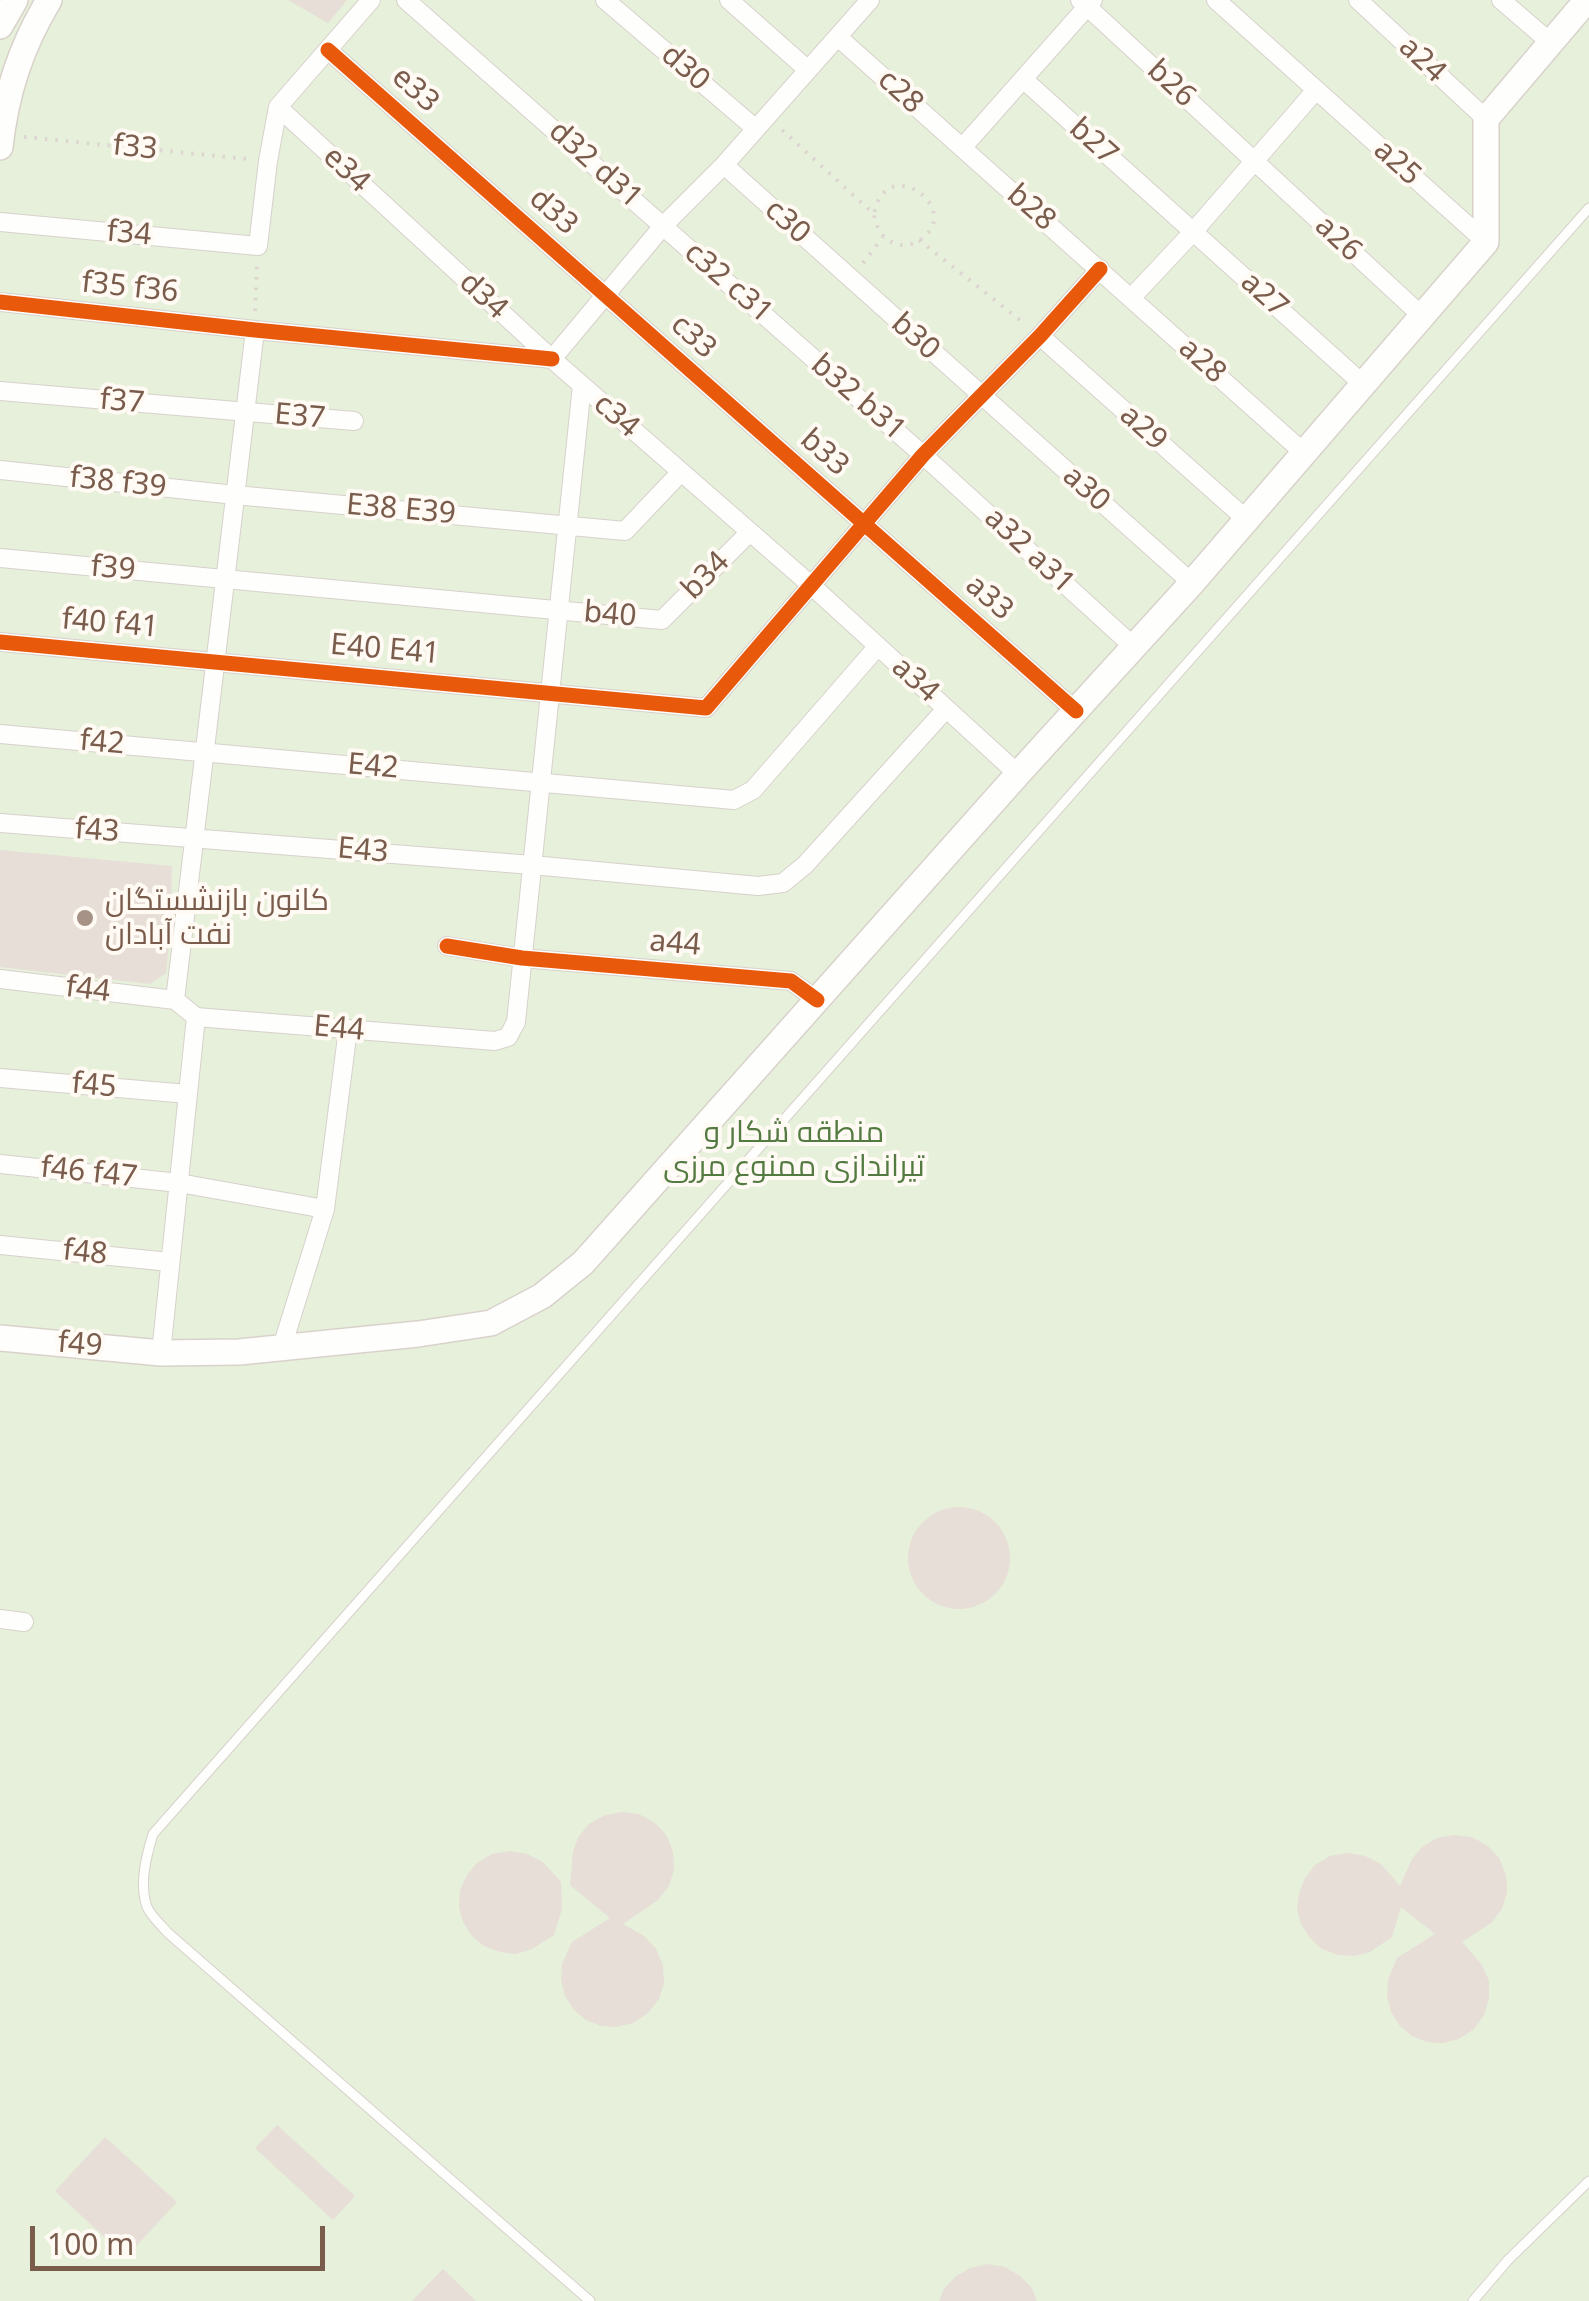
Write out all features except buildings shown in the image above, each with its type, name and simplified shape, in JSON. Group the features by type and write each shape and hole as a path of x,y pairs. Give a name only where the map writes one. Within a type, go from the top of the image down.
{"main road":[{"path":"0,26 15,0"},
{"path":"0,147 13,76 28,37 50,0"},
{"path":"1486,242 1486,119 1587,0"},
{"name":"f49","path":"0,1338 160,1353 239,1352 418,1334 491,1322 542,1296 583,1263 1192,584 1486,242"}],"street":[{"path":"258,246 278,107 372,0"},
{"name":"d32 d31","path":"406,0 663,226"},
{"path":"729,0 808,70"},
{"name":"a25","path":"1216,0 1486,242"},
{"name":"a24","path":"1358,0 1486,119"},
{"path":"1501,0 1550,43"},
{"path":"962,148 1087,2"},
{"name":"b26","path":"1087,2 1255,162"},
{"name":"d30","path":"610,4 762,123"},
{"path":"552,359 663,226 724,165 838,37 858,4"},
{"name":"c28","path":"838,37 962,148"},
{"name":"e33","path":"328,50 466,172"},
{"name":"b27","path":"1023,80 1163,205"},
{"path":"1132,297 1255,162 1312,86"},
{"name":"e34","path":"278,107 414,233"},
{"name":"b28","path":"962,148 1100,269"},
{"name":"a26","path":"1255,162 1422,316"},
{"name":"c30","path":"724,165 851,279"},
{"name":"d33","path":"466,172 604,294"},
{"name":"a27","path":"1163,205 1364,385"},
{"name":"f34","path":"0,222 258,246"},
{"name":"c32 c31","path":"663,226 793,340"},
{"name":"d34","path":"414,233 552,359"},
{"path":"812,586 924,455 1100,269"},
{"name":"a28","path":"1100,269 1303,452"},
{"name":"b30","path":"851,279 980,396"},
{"name":"c33","path":"604,294 747,421"},
{"name":"f35 f36","path":"0,302 552,359"},
{"path":"160,1353 196,1017 175,1000 254,330"},
{"name":"a29","path":"1040,336 1246,520"},
{"name":"b32 b31","path":"793,340 924,455"},
{"name":"c34","path":"552,359 681,472"},
{"path":"522,958 582,386"},
{"name":"f37","path":"0,391 245,412"},
{"name":"a30","path":"980,396 1192,584"},
{"name":"E37","path":"245,412 354,422"},
{"name":"b33","path":"747,421 865,526"},
{"name":"a32 a31","path":"924,455 1134,648"},
{"name":"f38 f39","path":"0,470 235,495"},
{"name":"E38 E39","path":"235,495 626,531 681,472"},
{"name":"b34","path":"681,472 812,586"},
{"name":"a33","path":"865,526 1076,711"},
{"name":"b34","path":"662,620 750,532"},
{"name":"f39","path":"0,558 558,610"},
{"name":"a34","path":"812,586 1018,774"},
{"name":"E40 E41","path":"215,661 706,708 812,586"},
{"name":"b40","path":"558,610 662,620"},
{"name":"f40 f41","path":"0,642 215,661"},
{"name":"E42","path":"205,752 734,800 753,790 878,646"},
{"name":"E43","path":"195,838 758,886 783,883 806,864 946,709"},
{"name":"f42","path":"0,734 205,752"},
{"name":"f43","path":"0,824 195,838"},
{"name":"a44","path":"447,946 522,958 792,981 817,1000"},
{"name":"E44","path":"196,1017 494,1042 508,1037 516,1022 522,958"},
{"name":"f44","path":"0,979 175,1000"},
{"path":"282,1347 325,1209 348,1030"},
{"name":"f45","path":"0,1078 188,1094"},
{"name":"f46 f47","path":"0,1164 179,1183 325,1209"},
{"name":"f48","path":"0,1245 170,1262"},
{"path":"0,1619 24,1622"}],"lane":[{"path":"590,2301 168,1933 148,1910 144,1884 153,1834 1589,208"},
{"path":"1472,2301 1589,2181"}],"path":[{"path":"762,123 874,214"},
{"path":"899,186 926,196 933,215 932,225 919,240 904,245 884,237 874,223 874,214 876,204 889,189 899,186"},
{"path":"851,279 884,237"},
{"path":"919,240 1040,336"},
{"path":"254,330 258,246"}],"green space":[{"name":"منطقه شکار و تیراندازی ممنوع مرزی","path":"0,0 1589,0 1589,2301 0,2301"}],"cycle path":[{"path":"328,50 1076,711"},
{"path":"0,642 706,708 923,455 1100,269"},
{"path":"0,302 552,359"},
{"path":"447,946 522,958 791,981 817,1000"}],"place":[{"name":"کانون بازنشستگان نفت آبادان","path":"85,918"}]}
